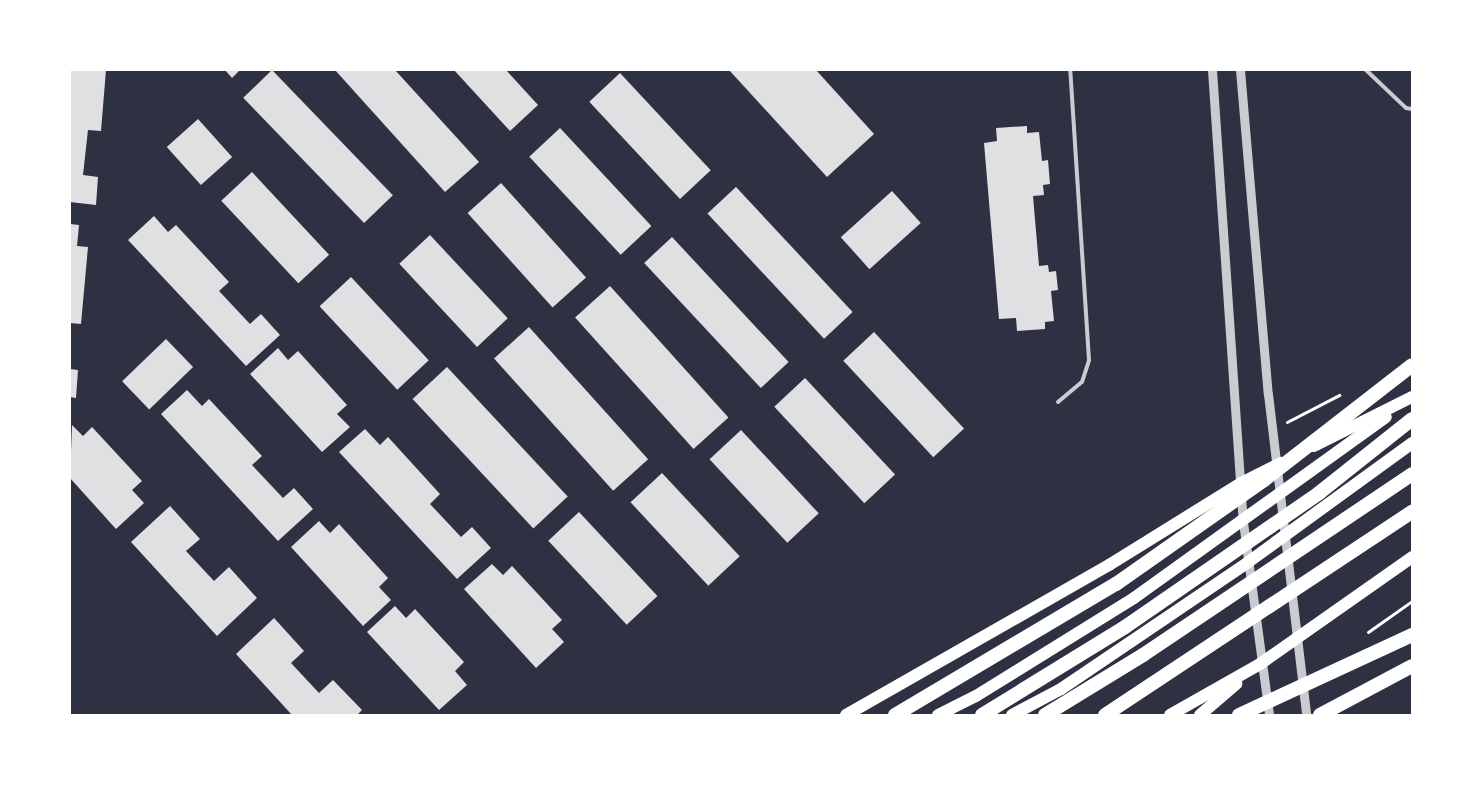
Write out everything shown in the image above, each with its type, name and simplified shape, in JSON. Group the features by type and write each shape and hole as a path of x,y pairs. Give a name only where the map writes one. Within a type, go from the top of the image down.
{"highway":[{"path":"895,715 1116,584 1264,480 1412,364"},
{"path":"982,715 1125,627 1319,492 1412,419"},
{"path":"1045,715 1143,655 1412,473"},
{"path":"1105,715 1412,512"},
{"path":"1239,715 1412,636"},
{"path":"1320,715 1412,666"}],"main road":[{"path":"846,715 1109,565 1241,482 1412,397"},
{"path":"938,715 976,696 1134,598 1242,522 1412,397"},
{"path":"1012,715 1061,689 1247,563 1412,443"},
{"path":"1200,715 1260,664 1412,557"},
{"path":"1170,715 1260,664"}],"street":[{"path":"1212,70 1241,482 1242,522 1260,664 1269,715"},
{"path":"1240,70 1277,465 1306,715"}],"lane":[{"path":"1058,402 1082,382 1089,360 1070,70"},
{"path":"1366,70 1406,108 1412,108"}],"building":[{"path":"70,70 106,70 101,131 88,130 83,175 98,177 96,205 70,202"},
{"path":"225,70 240,70 232,78"},
{"path":"272,70 393,195 364,223 243,98"},
{"path":"335,70 395,70 479,162 445,192"},
{"path":"454,70 506,70 538,105 510,131"},
{"path":"729,70 816,70 874,134 827,177"},
{"path":"620,73 711,170 680,199 589,102"},
{"path":"198,119 232,157 201,185 167,147"},
{"path":"1027,126 1027,133 1039,132 1042,161 1048,160 1050,184 1043,185 1044,195 1033,196 1039,266 1048,265 1049,272 1056,271 1058,290 1051,291 1054,321 1045,322 1045,329 1017,331 1016,318 999,319 984,143 997,141 996,128"},
{"path":"560,128 651,226 621,255 529,157"},
{"path":"252,172 329,255 298,283 221,201"},
{"path":"501,183 586,277 553,307 468,213"},
{"path":"736,187 853,312 824,339 707,214"},
{"path":"892,191 921,223 869,269 841,237"},
{"path":"154,216 168,232 176,225 229,282 219,291 250,324 261,314 280,335 246,366 128,240"},
{"path":"70,224 79,225 77,246 88,247 81,324 70,323"},
{"path":"430,235 508,318 477,347 399,264"},
{"path":"672,237 789,362 761,388 644,263"},
{"path":"351,277 429,360 397,390 320,306"},
{"path":"610,286 728,418 694,449 575,317"},
{"path":"529,327 648,459 613,491 494,358"},
{"path":"874,332 964,429 933,457 843,361"},
{"path":"166,339 193,367 149,409 122,381"},
{"path":"278,348 288,360 298,351 347,405 337,414 350,427 322,452 250,374"},
{"path":"447,367 568,496 533,529 413,399"},
{"path":"70,369 78,370 76,398 70,397"},
{"path":"805,378 895,475 864,503 774,407"},
{"path":"187,390 202,406 209,399 262,456 252,465 283,498 294,488 313,509 278,541 161,414"},
{"path":"72,425 83,436 92,427 142,481 132,490 144,503 116,529 70,478"},
{"path":"365,429 380,445 388,437 440,494 430,504 461,537 472,527 491,548 457,579 339,452"},
{"path":"741,430 819,513 787,543 710,459"},
{"path":"662,473 740,556 708,586 631,502"},
{"path":"170,506 200,539 186,551 214,581 229,567 257,598 217,636 131,542"},
{"path":"579,512 657,596 627,625 548,541"},
{"path":"319,521 330,533 339,524 388,578 379,587 391,600 363,626 291,547"},
{"path":"492,564 503,575 512,566 562,620 552,629 564,642 536,668 464,589"},
{"path":"395,606 406,618 415,609 464,662 455,671 467,685 439,710 367,632"},
{"path":"274,618 304,651 291,663 319,693 333,680 362,710 357,715 292,715 236,654"}]}
